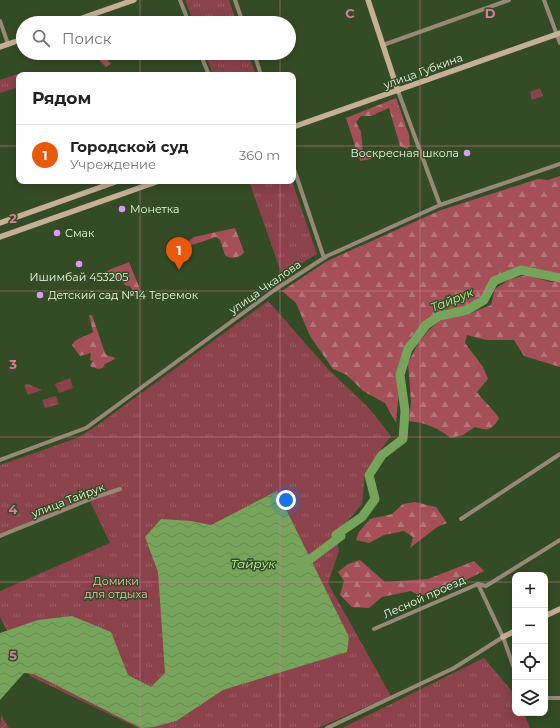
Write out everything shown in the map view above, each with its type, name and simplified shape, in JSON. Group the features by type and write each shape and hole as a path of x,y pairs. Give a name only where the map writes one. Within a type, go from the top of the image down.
{"main road":[{"path":"88,16 134,0"},
{"path":"368,0 398,91"},
{"name":"улица Губкина","path":"296,126 558,33"},
{"path":"0,47 16,41"},
{"path":"0,223 110,184"},
{"path":"0,237 150,184"},
{"path":"548,615 560,609"},
{"path":"503,637 512,632"}],"street":[{"path":"180,0 186,16"},
{"path":"235,0 241,16"},
{"path":"383,45 509,0"},
{"path":"544,0 558,33 560,42"},
{"path":"0,21 8,44"},
{"path":"203,60 208,72"},
{"path":"256,60 260,72"},
{"path":"398,91 440,205"},
{"name":"улица Чкалова","path":"0,460 86,428 276,289 324,258 440,205 560,164"},
{"path":"296,175 324,258"},
{"path":"461,520 560,454"},
{"name":"улица Тайрук","path":"0,536 93,498 120,489"},
{"name":"Лесной проезд","path":"374,629 478,584 486,586 560,540"},
{"path":"478,584 503,637 512,662"},
{"path":"327,728 454,668 503,637"},
{"path":"548,698 560,698"}],"green space":[{"path":"185,0 229,0 235,16 191,16"},
{"path":"107,60 111,64 106,67 100,61"},
{"path":"208,60 251,60 255,72 212,72"},
{"path":"16,75 16,88 0,93 0,80"},
{"path":"540,88 543,96 532,100 530,92"},
{"path":"396,98 409,135 410,146 407,149 400,146 389,108 371,116 361,116 356,122 361,132 363,152 372,155 371,159 360,161 346,118"},
{"path":"560,176 560,275 521,268 499,276 489,284 485,296 470,304 458,308 438,311 423,324 410,338 402,358 396,423 385,403 363,391 347,375 333,369 310,336 296,303 282,291 327,261 441,210 538,179 548,180"},
{"path":"250,184 293,184 317,254 282,275"},
{"path":"235,228 244,252 238,257 227,257 220,240 216,237 189,246 189,241 194,237"},
{"path":"129,262 144,299 136,300 130,286 126,286 122,281 117,282 112,277 105,275 104,272"},
{"path":"527,275 550,282 560,282 560,367 524,356 514,340 486,340 467,335 465,343 483,367 488,379 477,392 495,412 499,419 489,429 475,427 463,435 451,438 432,426 409,421 411,402 408,363 419,342 429,330 443,318 469,314 491,305 495,289 510,279"},
{"name":"Домики для отдыха","path":"268,301 328,369 368,407 391,436 365,472 362,504 336,535 339,551 328,583 391,696 318,728 138,728 30,676 0,617 0,591 110,543 89,499 0,535 0,465 77,438 95,427"},
{"path":"89,315 92,315 105,353 108,356 114,357 115,359 105,364 103,368 98,369 90,366 93,361 90,360 91,353 80,356 72,345 74,342 93,332"},
{"path":"70,378 73,388 59,393 55,384"},
{"path":"28,384 42,390 28,395 24,385"},
{"path":"56,396 59,404 45,408 42,400"},
{"path":"415,502 436,507 447,523 437,527 410,548 413,537 404,531 384,535 369,543 356,540 359,532 370,519 392,514 403,504"},
{"path":"360,560 385,582 428,579 474,561 484,571 462,582 420,596 411,591 382,597 369,608 352,607 340,595 344,581 338,572 348,564"},
{"path":"484,658 512,691 512,716 525,716 530,728 342,728"},
{"path":"1,715 9,728 0,728"}],"water":[{"name":"Тайрук","path":"277,491 349,637 347,652 223,690 176,721 154,727 141,728 34,674 24,673 0,700 0,633 38,620 72,616 111,632 128,675 151,687 165,673 158,572 145,537 161,519 191,521 211,525"}],"waterway":[{"name":"Тайрук","path":"301,566 341,536 336,535 362,517 375,499 369,475 382,455 403,439 405,411 400,375 408,349 426,325 439,316 467,310 484,300 494,281 521,270 560,278"}],"place":[{"name":"Воскресная школа","path":"467,153"},
{"name":"Монетка","path":"122,209"},
{"name":"Смак","path":"57,233"},
{"name":"Ишимбай 453205","path":"79,264"},
{"name":"Городской суд","path":"179,270"},
{"name":"Детский сад №14 Теремок","path":"40,295"}]}
